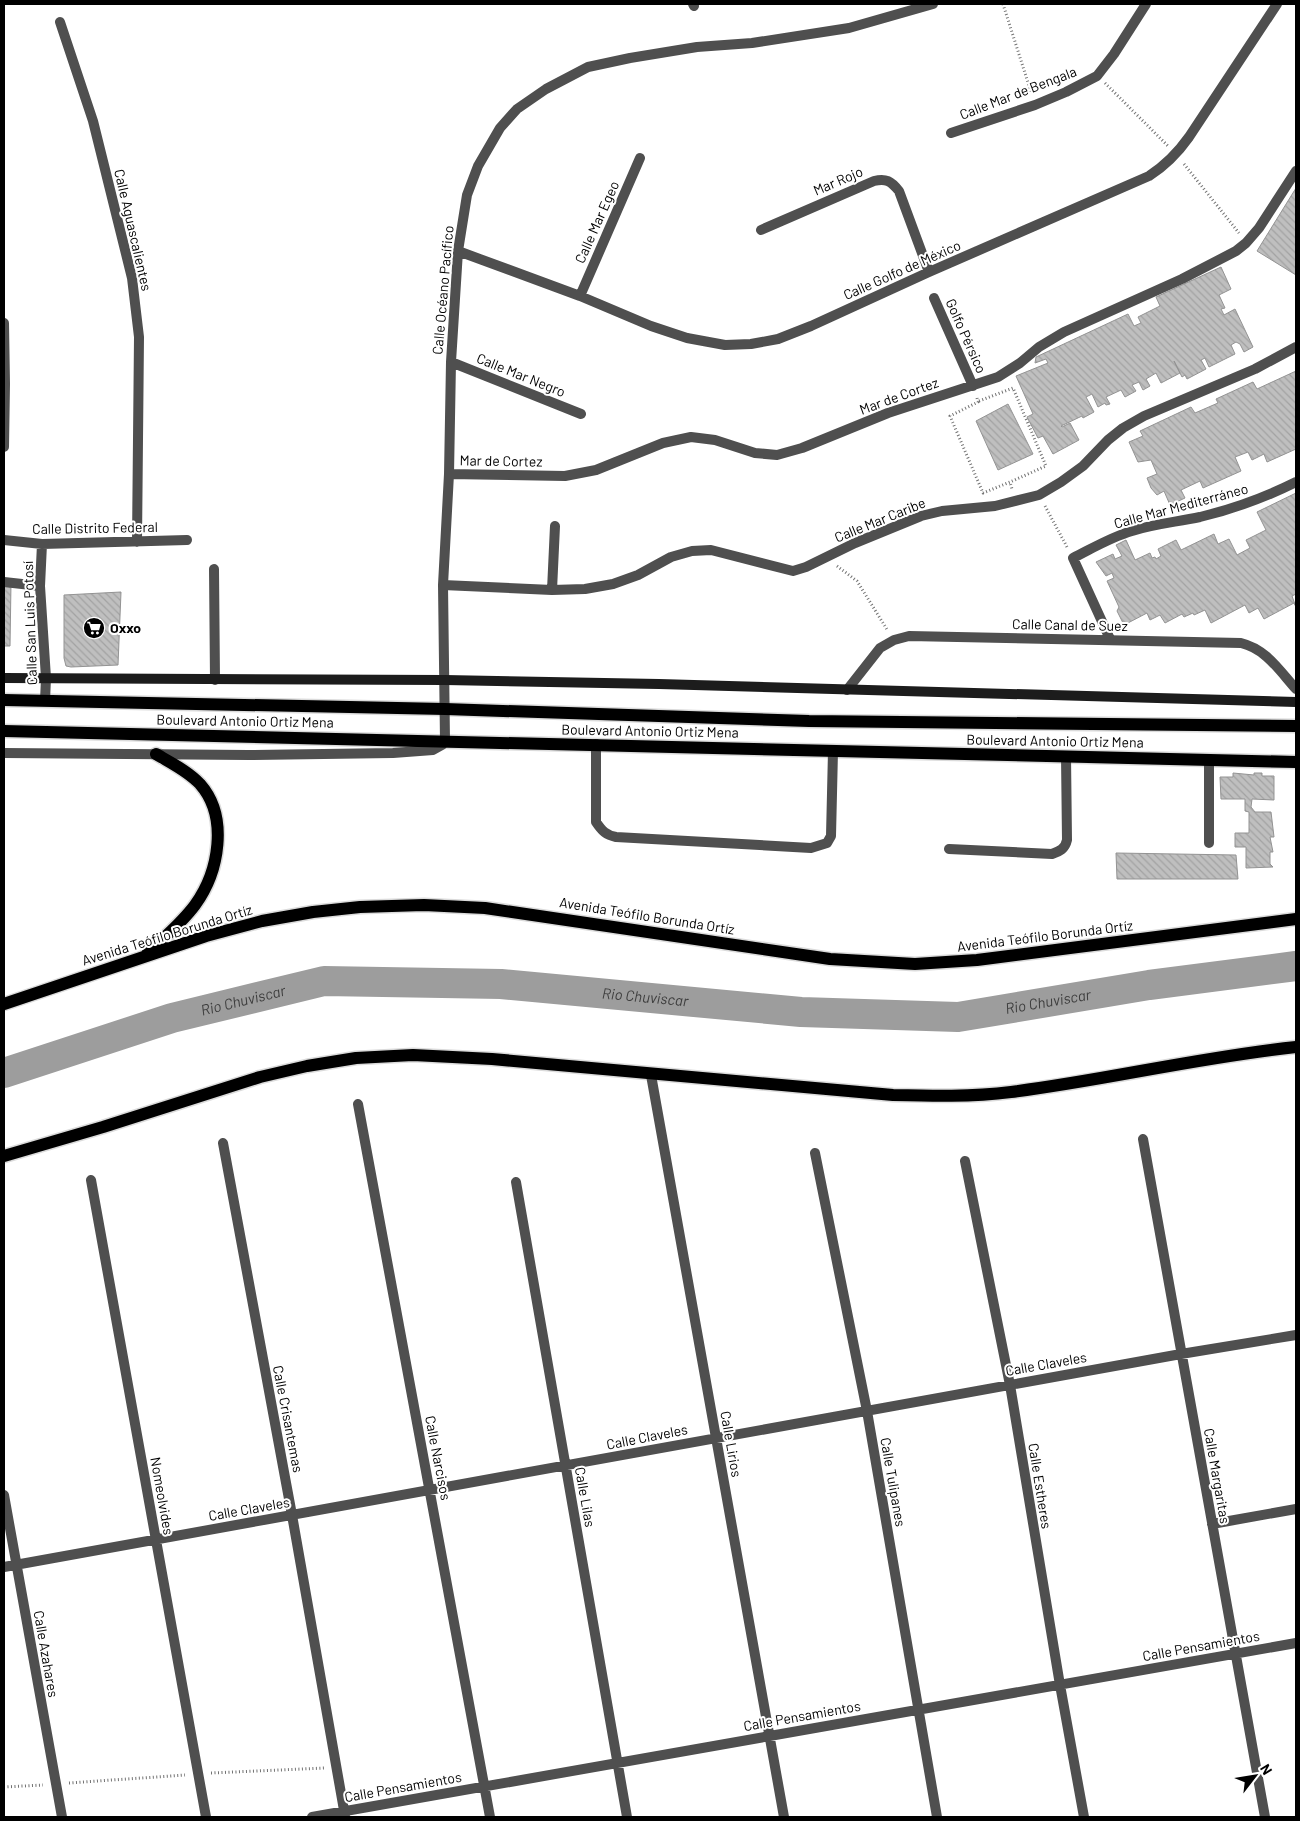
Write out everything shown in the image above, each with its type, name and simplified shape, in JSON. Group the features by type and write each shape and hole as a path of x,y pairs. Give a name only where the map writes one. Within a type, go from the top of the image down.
{"main road":[{"name":"Boulevard Antonio Ortiz Mena","path":"4,700 445,709 809,721 1296,726"},
{"name":"Boulevard Antonio Ortiz Mena","path":"4,731 1296,762"},
{"path":"144,957 181,922 196,904 210,878 218,842 215,809 200,785 183,770 156,754"},
{"name":"Avenida Teófilo Borunda Ortíz","path":"4,1004 206,936 262,921 313,912 360,907 424,906 485,908 830,959 915,964 986,959 1296,919"},
{"path":"4,1156 260,1077 307,1066 356,1058 413,1055 492,1059 651,1075 893,1095 951,1096 1009,1092 1076,1083 1296,1047"}],"street":[{"name":"Calle Océano Pacífico","path":"445,741 443,585 450,474 450,362 458,251 468,195 478,166 500,128 517,109 546,89 588,67 697,47 752,43 850,28 933,4"},
{"name":"Calle Mar de Bengala","path":"951,134 1035,105 1097,76 1114,54 1146,4"},
{"name":"Calle Golfo de México","path":"458,251 580,296 651,326 687,338 725,345 751,344 778,339 1148,176 1164,166 1180,149 1277,4"},
{"name":"Calle Aguascalientes","path":"60,22 93,122 132,278 138,337 137,542"},
{"name":"Calle Mar Egeo","path":"580,296 640,158"},
{"name":"Mar de Cortez","path":"450,474 565,476 596,470 663,444 691,437 714,440 755,453 777,456 802,448 888,413 998,377 1064,332 1182,279 1236,251 1259,228 1296,171"},
{"name":"Mar Rojo","path":"761,230 874,181 884,179 892,183 899,191 930,272"},
{"name":"Golfo Pérsico","path":"934,298 973,386"},
{"path":"4,323 4,447"},
{"name":"Calle Mar Caribe","path":"443,585 552,590 585,589 613,584 638,575 671,557 692,551 711,550 794,571 921,516 942,511 995,506 1039,495 1062,482 1083,466 1108,440 1123,428 1144,416 1255,369 1296,347"},
{"name":"Calle Mar Negro","path":"450,362 581,414"},
{"name":"Calle Mar Mediterráneo","path":"1073,558 1127,532 1201,517 1248,503 1296,482"},
{"path":"552,590 555,526"},
{"name":"Calle Distrito Federal","path":"4,540 42,544 187,540"},
{"name":"Calle San Luis Potosí","path":"42,544 40,586 46,701"},
{"path":"1073,558 1110,639"},
{"path":"214,569 215,680"},
{"path":"4,582 40,586"},
{"name":"Calle Canal de Suez","path":"848,690 880,648 894,640 909,636 1241,643 1254,646 1268,657 1296,690"},
{"path":"4,678 444,680 659,684 1296,702"},
{"path":"4,753 280,755 418,752 433,750 445,741"},
{"path":"596,744 596,822 601,830 608,835 811,848 827,843 831,836 833,751"},
{"path":"949,849 1052,854 1065,847 1067,840 1066,756"},
{"path":"1209,759 1209,843"},
{"name":"Calle Lirios","path":"651,1075 784,1817"},
{"name":"Calle Narcisos","path":"358,1104 490,1817"},
{"name":"Calle Margaritas","path":"1143,1139 1265,1817"},
{"name":"Calle Crisantemas","path":"223,1144 345,1814"},
{"name":"Calle Tulipanes","path":"815,1153 867,1411 937,1817"},
{"name":"Calle Estheres","path":"966,1160 1010,1384 1084,1817"},
{"name":"Nomeolvides","path":"91,1180 206,1817"},
{"name":"Calle Lilas","path":"516,1182 627,1817"},
{"name":"Calle Claveles","path":"4,1566 566,1466 1010,1384 1296,1335"},
{"name":"Calle Azahares","path":"4,1495 62,1817"},
{"path":"1212,1524 1296,1509"},
{"name":"Calle Pensamientos","path":"312,1817 345,1814 617,1763 1296,1643"}],"path":[{"path":"1003,4 1035,105"},
{"path":"973,386 978,402"},
{"path":"1014,388 1046,466 983,494 950,416 978,402 1014,388"},
{"path":"1010,482 1017,502"},
{"path":"1039,495 1073,558"},
{"path":"825,557 857,581 894,640"},
{"path":"4,1787 56,1784"}],"building":[{"path":"1296,188 1296,275 1257,251"},
{"path":"1221,267 1231,289 1219,295 1225,308 1221,309 1224,315 1235,309 1253,347 1244,352 1240,344 1236,342 1231,345 1235,354 1209,367 1205,358 1201,360 1206,369 1187,379 1185,375 1182,377 1180,373 1161,383 1156,373 1146,379 1150,386 1143,390 1139,382 1132,385 1136,391 1125,397 1121,390 1106,397 1110,404 1106,405 1105,403 1098,407 1092,394 1086,397 1094,412 1061,426 1070,423 1079,440 1053,454 1043,436 1038,438 1027,417 1033,414 1016,376 1048,363 1046,359 1035,363 1036,357 1128,314 1134,326 1141,323 1138,317 1160,306 1156,297"},
{"path":"1296,371 1296,449 1267,462 1264,454 1252,460 1248,452 1235,457 1241,471 1203,488 1200,481 1181,490 1185,498 1170,505 1164,491 1157,495 1151,488 1147,478 1157,474 1151,460 1138,462 1129,442 1143,436 1140,431 1191,407 1195,413 1218,403 1216,399 1253,382 1257,389"},
{"path":"1008,404 1033,454 998,470 976,421"},
{"path":"1296,493 1296,594 1292,596 1296,607 1294,603 1264,619 1258,608 1249,613 1245,605 1211,623 1205,610 1184,617 1182,614 1165,623 1160,615 1150,620 1147,613 1124,625 1117,611 1119,607 1107,581 1114,578 1112,573 1106,576 1096,562 1113,554 1115,559 1122,556 1116,545 1126,540 1135,560 1150,553 1152,558 1155,557 1156,559 1161,556 1158,549 1176,540 1181,550 1214,534 1218,544 1229,539 1237,555 1250,548 1246,540 1266,530 1257,512"},
{"path":"4,583 11,583 10,646 4,646"},
{"path":"121,592 118,665 66,666 64,658 64,595"},
{"path":"1233,773 1254,775 1254,773 1262,773 1262,776 1274,776 1274,800 1252,799 1251,807 1255,812 1271,812 1274,837 1270,837 1273,852 1270,852 1270,864 1273,867 1246,868 1246,847 1235,847 1235,833 1249,833 1249,812 1245,811 1245,799 1221,799 1220,777 1233,777"},
{"path":"1116,853 1236,855 1238,879 1117,879"}],"waterway":[{"name":"Rio Chuviscar","path":"4,1073 172,1018 324,981 501,984 801,1012 958,1017 1149,985 1296,966"}],"place":[{"name":"Oxxo","path":"94,628"}]}
